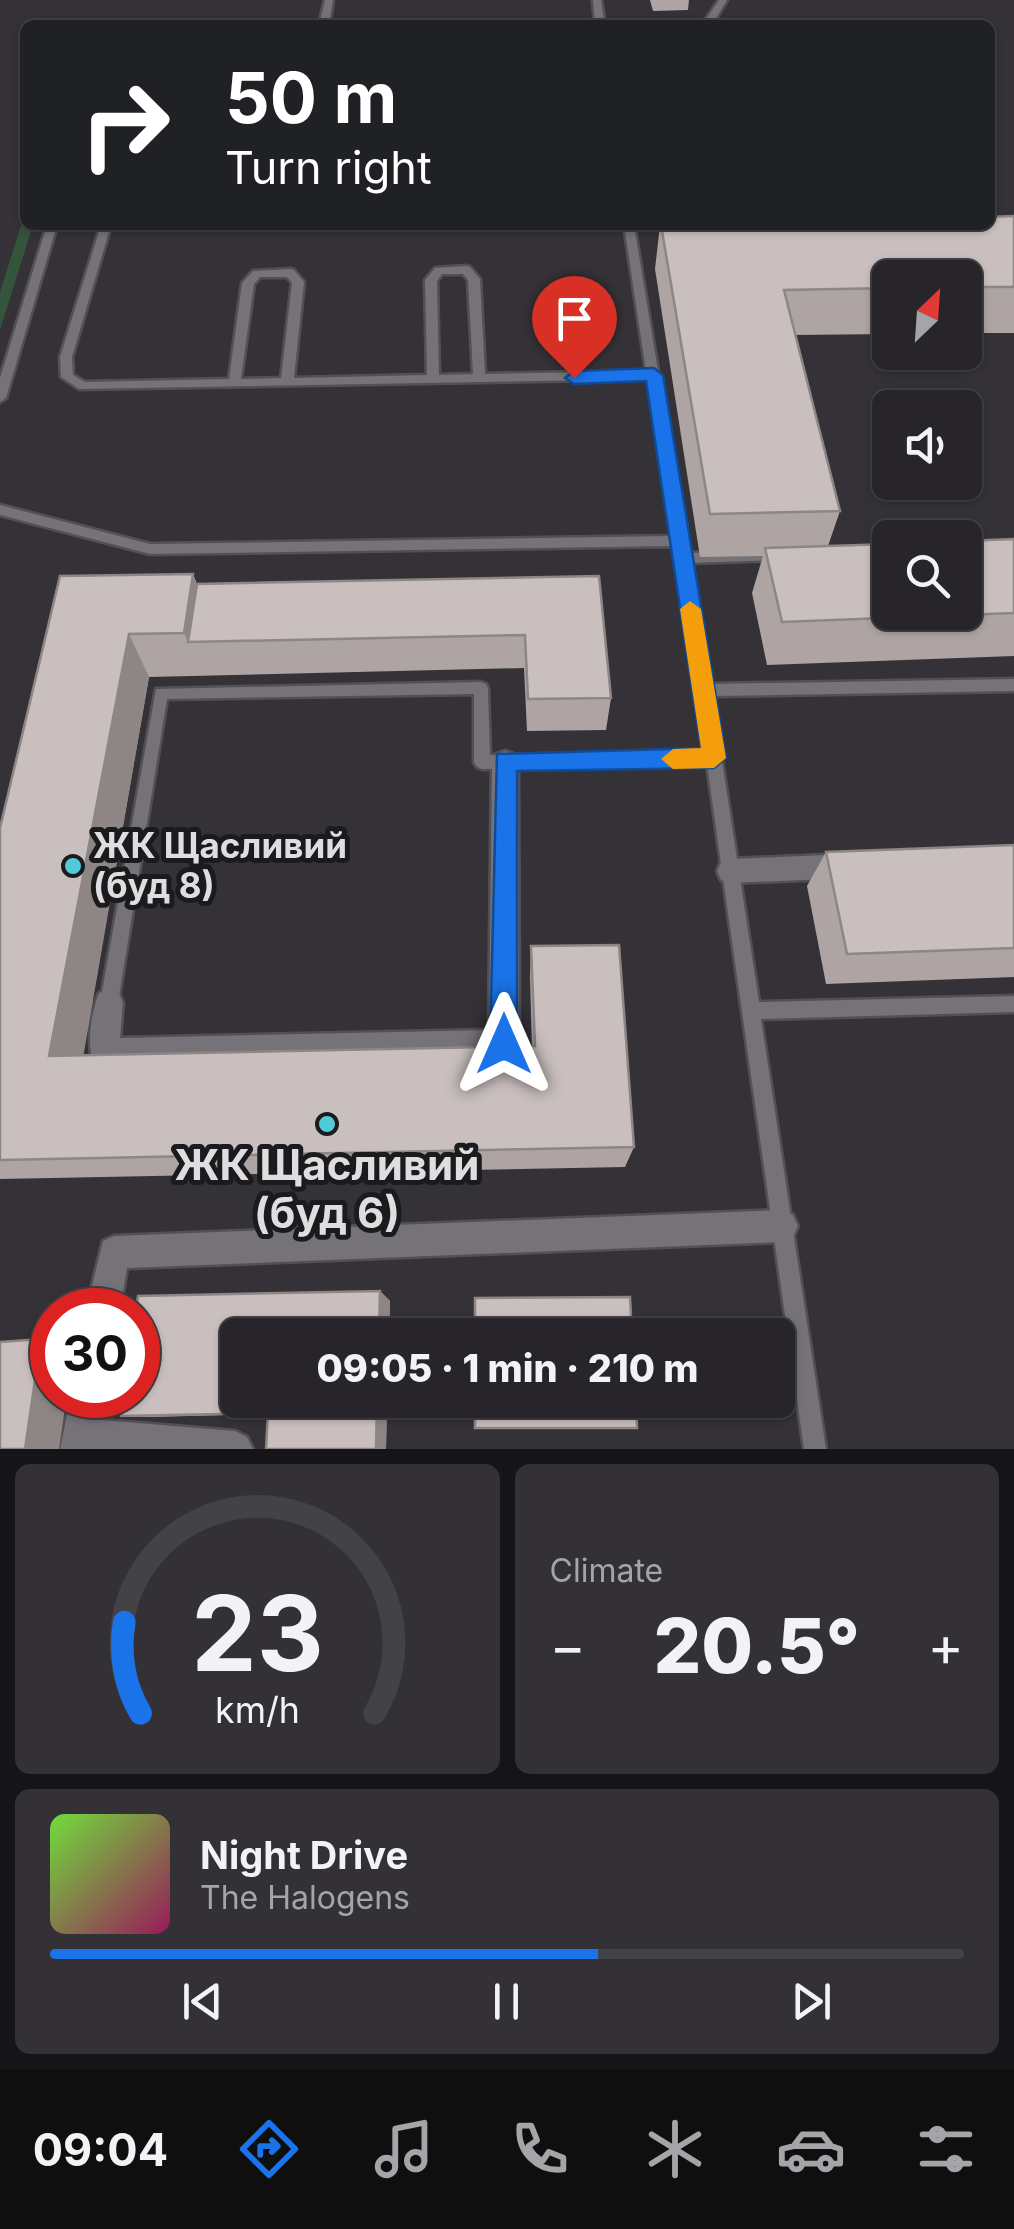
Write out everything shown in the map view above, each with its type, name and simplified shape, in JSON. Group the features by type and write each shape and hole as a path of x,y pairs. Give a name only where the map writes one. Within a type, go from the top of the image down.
{"street":[{"path":"109,1003 104,1053 504,1044 506,762"},
{"path":"731,871 882,864"},
{"path":"107,1288 114,1252 782,1226"},
{"path":"84,1418 79,1443 235,1449"}],"lane":[{"path":"0,398 50,230"},
{"path":"104,230 66,357 67,376 84,386 654,375"},
{"path":"630,230 714,758 815,1449"},
{"path":"433,380 431,280 439,271 458,269 474,279 479,379"},
{"path":"234,384 248,284 257,274 282,272 298,282 287,383"},
{"path":"0,510 150,549 681,550 807,554"},
{"path":"703,690 1014,684"},
{"path":"109,1003 161,693 481,688 482,762 714,758"},
{"path":"751,1011 1014,1004"}],"green space":[{"path":"20,229 31,230 0,330 0,292"}],"building":[{"path":"1014,216 1014,287 982,287 982,260 872,260 872,288 784,290 840,511 710,514 662,230 995,230 995,217"},
{"path":"1014,539 1014,613 982,614 982,540"},
{"path":"872,545 872,619 782,622 765,548"},
{"path":"193,574 184,633 129,634 49,1056 535,1046 531,946 619,945 634,1147 0,1160 0,828 60,576"},
{"path":"599,576 611,698 528,699 525,635 188,642 197,584"},
{"path":"1014,845 1014,948 847,954 826,852"},
{"path":"380,1291 379,1318 220,1318 220,1414 160,1415 160,1296"},
{"path":"630,1297 631,1318 475,1318 475,1298"},
{"path":"30,1340 30,1415 25,1449 0,1449 0,1342"},
{"path":"268,1418 377,1418 376,1449 266,1449"},
{"path":"475,1418 637,1418 637,1428 475,1428"}],"slow traffic":[{"path":"673,759 714,758 690,609"}],"place":[{"name":"ЖК Щасливий (буд 8)","path":"73,866"},
{"name":"ЖК Щасливий (буд 6)","path":"327,1124"}],"route":[{"path":"504,1044 506,762 714,758 654,375 574,378"}]}
